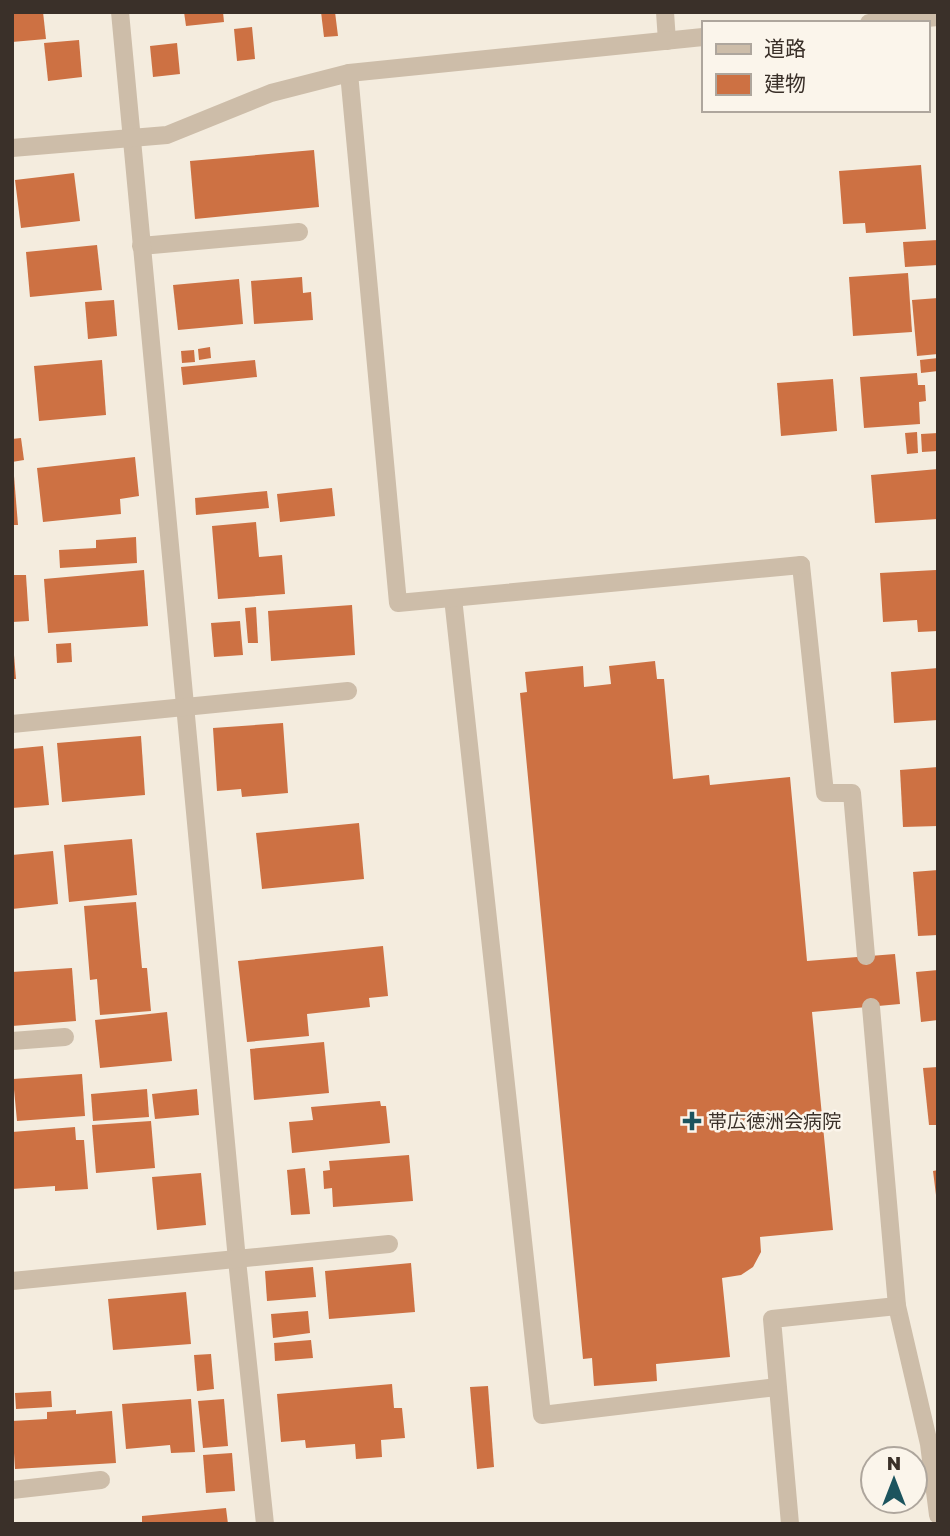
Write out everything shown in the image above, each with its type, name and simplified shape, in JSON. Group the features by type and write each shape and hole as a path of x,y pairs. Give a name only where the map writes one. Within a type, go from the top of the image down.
{"street":[{"path":"120,12 237,1260 265,1524"},
{"path":"665,12 667,41"},
{"path":"892,21 938,17"},
{"path":"12,148 167,135 271,93 349,73 702,37"},
{"path":"349,73 398,603 800,565 825,793 852,793 866,956"},
{"path":"141,246 299,232"},
{"path":"453,598 542,1415 777,1387"},
{"path":"12,724 348,691"},
{"path":"871,1007 897,1306 929,1444 938,1515"},
{"path":"12,1041 65,1037"},
{"path":"12,1281 389,1244"},
{"path":"790,1524 772,1319 897,1306"},
{"path":"12,1490 101,1480"}],"building":[{"path":"12,12 43,12 46,39 12,42"},
{"path":"184,12 223,12 224,22 186,26"},
{"path":"321,12 335,12 338,36 324,37"},
{"path":"252,27 255,59 237,61 234,29"},
{"path":"79,40 82,77 48,81 44,43"},
{"path":"177,43 180,74 153,77 150,46"},
{"path":"314,150 319,207 195,219 190,161"},
{"path":"921,165 926,229 866,233 865,223 843,224 839,171"},
{"path":"74,173 80,221 21,228 15,180"},
{"path":"938,240 938,265 905,267 903,242"},
{"path":"97,245 102,290 30,297 26,252"},
{"path":"908,273 912,332 853,336 849,277"},
{"path":"302,277 303,293 311,292 313,320 254,324 251,281"},
{"path":"239,279 243,324 178,330 173,285"},
{"path":"938,298 938,354 917,356 912,300"},
{"path":"114,300 117,336 88,339 85,302"},
{"path":"210,347 211,358 199,360 198,349"},
{"path":"194,350 195,362 182,363 181,351"},
{"path":"938,358 938,371 921,373 920,360"},
{"path":"102,360 106,415 39,421 34,366"},
{"path":"255,360 257,377 183,385 181,367"},
{"path":"917,373 918,385 925,385 926,401 919,402 920,424 864,428 860,377"},
{"path":"833,379 837,431 781,436 777,383"},
{"path":"917,432 918,453 907,454 905,433"},
{"path":"938,433 938,451 922,452 921,434"},
{"path":"21,438 24,460 12,462 12,439"},
{"path":"135,457 139,496 120,499 121,514 43,522 37,468"},
{"path":"938,469 938,519 875,523 871,475"},
{"path":"14,476 18,525 12,525"},
{"path":"332,488 335,516 280,522 277,494"},
{"path":"267,491 269,508 196,515 195,498"},
{"path":"256,522 259,557 282,555 285,594 218,599 212,526"},
{"path":"136,537 137,563 60,568 59,550 96,548 96,540"},
{"path":"144,570 148,626 48,633 44,579"},
{"path":"936,570 938,631 918,632 917,620 883,622 880,573"},
{"path":"12,575 26,575 29,621 12,622"},
{"path":"352,605 355,655 271,661 268,611"},
{"path":"256,607 258,643 248,643 245,608"},
{"path":"240,621 243,655 214,657 211,623"},
{"path":"71,643 72,662 57,663 56,644"},
{"path":"14,655 16,679 12,679 12,656"},
{"name":"帯広徳洲会病院","path":"655,661 657,679 664,679 673,779 709,775 710,785 790,777 807,961 895,954 900,1004 812,1012 833,1230 760,1237 761,1252 753,1267 741,1275 722,1278 730,1357 656,1364 657,1381 594,1386 592,1358 583,1359 520,693 527,692 525,672 583,666 584,687 611,684 609,666"},
{"path":"938,668 938,720 894,723 891,672"},
{"path":"283,723 288,793 242,797 241,789 217,791 213,728"},
{"path":"141,736 145,795 62,802 57,743"},
{"path":"43,746 49,805 12,808 12,749"},
{"path":"938,767 938,826 903,827 900,770"},
{"path":"359,823 364,879 262,889 256,833"},
{"path":"132,839 137,895 69,902 64,845"},
{"path":"53,851 58,904 12,909 12,855"},
{"path":"938,870 938,935 918,936 913,872"},
{"path":"136,902 142,968 147,968 151,1011 100,1015 97,979 90,980 84,906"},
{"path":"383,946 388,996 369,998 370,1007 307,1014 309,1036 247,1042 238,961"},
{"path":"72,968 76,1021 12,1026 12,972"},
{"path":"938,970 938,1020 921,1022 916,972"},
{"path":"167,1012 172,1061 100,1068 95,1020"},
{"path":"324,1042 329,1093 254,1100 250,1049"},
{"path":"938,1067 938,1125 929,1125 923,1068"},
{"path":"82,1074 85,1116 17,1121 13,1079"},
{"path":"147,1089 149,1117 93,1121 91,1094"},
{"path":"197,1089 199,1115 155,1119 152,1094"},
{"path":"380,1101 381,1106 386,1106 390,1143 292,1153 289,1122 313,1120 311,1107"},
{"path":"151,1121 155,1168 96,1173 92,1125"},
{"path":"75,1127 76,1140 84,1140 88,1189 55,1191 55,1186 12,1189 12,1132"},
{"path":"409,1155 413,1201 333,1207 332,1188 324,1189 323,1171 330,1170 329,1161"},
{"path":"305,1168 310,1214 291,1215 287,1170"},
{"path":"938,1170 938,1195 936,1195 933,1171"},
{"path":"201,1173 206,1225 157,1230 152,1177"},
{"path":"411,1263 415,1312 329,1319 325,1271"},
{"path":"313,1267 316,1297 267,1301 265,1271"},
{"path":"186,1292 191,1344 113,1350 108,1299"},
{"path":"308,1311 310,1333 273,1338 271,1314"},
{"path":"311,1340 313,1358 275,1361 274,1343"},
{"path":"211,1354 214,1389 197,1391 194,1355"},
{"path":"392,1384 394,1408 402,1408 405,1438 381,1440 382,1457 356,1459 355,1444 306,1448 305,1440 281,1442 277,1394"},
{"path":"488,1386 494,1467 477,1469 470,1387"},
{"path":"51,1391 52,1407 16,1409 15,1393"},
{"path":"191,1399 195,1452 171,1453 170,1445 126,1449 122,1404"},
{"path":"224,1399 228,1446 203,1448 198,1401"},
{"path":"76,1410 76,1414 112,1411 116,1463 15,1469 12,1421 47,1419 47,1412"},
{"path":"232,1453 235,1491 206,1493 203,1455"},
{"path":"226,1508 228,1524 142,1524 142,1516"}],"place":[{"name":"帯広徳洲会病院","path":"692,1121"}]}
